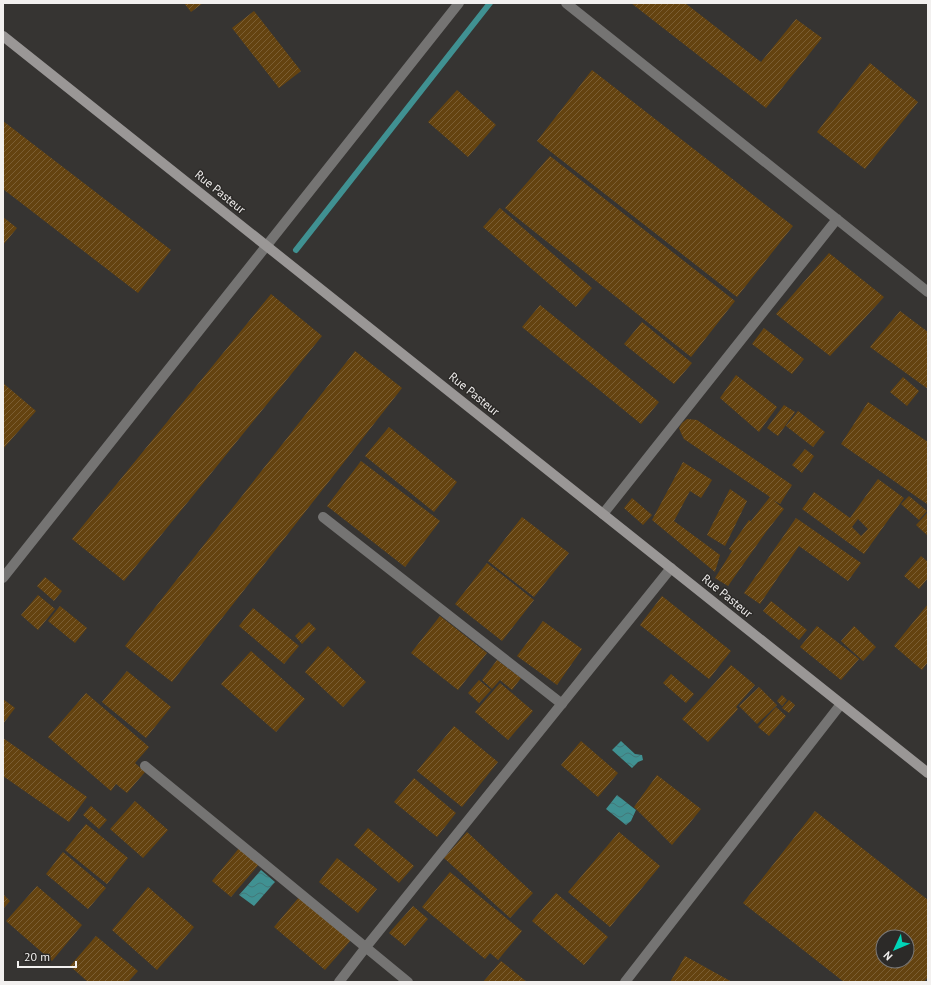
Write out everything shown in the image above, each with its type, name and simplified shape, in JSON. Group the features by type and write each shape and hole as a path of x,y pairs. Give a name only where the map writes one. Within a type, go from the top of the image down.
{"main road":[{"name":"Rue Pasteur","path":"3,36 928,773"}],"street":[{"path":"3,578 459,3"},
{"path":"566,3 928,292"},
{"path":"603,514 837,219"},
{"path":"323,517 562,704"},
{"path":"340,982 671,568"},
{"path":"625,982 842,704"},
{"path":"145,766 408,982"}],"water":[{"path":"621,741 635,754 642,755 643,760 638,762 632,768 612,750"},
{"path":"617,795 636,810 631,821 626,825 606,809"},
{"path":"261,870 275,882 254,906 239,895"}],"building":[{"path":"184,3 203,3 191,12"},
{"path":"631,3 685,3 761,62 796,19 822,38 766,108"},
{"path":"254,11 301,71 279,88 232,28"},
{"path":"870,63 918,102 865,169 817,132"},
{"path":"592,70 793,226 737,297 537,141"},
{"path":"457,90 496,125 468,157 428,122"},
{"path":"3,121 171,250 138,293 3,189"},
{"path":"550,156 735,301 691,357 505,208"},
{"path":"500,208 592,288 576,307 483,227"},
{"path":"3,217 17,228 3,245"},
{"path":"829,253 884,297 830,356 776,314"},
{"path":"271,294 322,336 124,581 72,539"},
{"path":"540,305 659,402 641,424 522,327"},
{"path":"900,311 928,332 928,389 870,347"},
{"path":"642,322 692,363 674,384 624,344"},
{"path":"764,328 804,359 792,374 752,344"},
{"path":"355,351 402,388 172,682 125,646"},
{"path":"736,375 777,407 759,432 720,398"},
{"path":"903,377 919,391 907,406 890,392"},
{"path":"3,383 36,411 3,449"},
{"path":"868,402 928,442 927,504 841,444"},
{"path":"784,405 795,412 778,436 767,428"},
{"path":"798,411 825,432 813,447 786,426"},
{"path":"687,419 697,420 792,485 780,504 773,500 784,509 728,586 715,578 732,551 729,549 749,520 755,524 751,521 770,497 684,439 679,428"},
{"path":"389,427 457,482 434,512 365,456"},
{"path":"805,449 814,456 802,473 792,465"},
{"path":"361,461 440,521 405,567 327,506"},
{"path":"683,462 712,480 701,498 690,491 674,521 720,555 715,572 652,520"},
{"path":"878,479 904,498 864,554 802,509 814,492 850,518","holes":["858,519 868,529 861,536 852,527"]},
{"path":"730,489 747,501 725,546 707,535"},
{"path":"909,496 927,511 919,520 901,504"},
{"path":"632,498 652,515 643,525 624,508"},
{"path":"928,512 928,536 916,525"},
{"path":"522,517 569,553 534,597 488,561"},
{"path":"796,518 861,563 848,581 799,546 760,604 744,593"},
{"path":"921,556 928,562 928,578 919,589 904,576"},
{"path":"487,563 534,600 502,641 455,604"},
{"path":"45,577 62,591 54,601 37,586"},
{"path":"38,595 55,609 38,630 21,615"},
{"path":"662,596 731,651 709,679 640,625"},
{"path":"771,601 807,630 799,640 763,611"},
{"path":"928,604 928,662 922,670 894,646"},
{"path":"60,606 87,628 75,643 48,621"},
{"path":"253,608 299,646 284,664 239,626"},
{"path":"440,616 487,653 458,690 411,653"},
{"path":"543,621 582,649 557,685 517,656"},
{"path":"309,622 316,629 302,644 295,636"},
{"path":"817,626 859,659 841,680 800,647"},
{"path":"854,626 876,647 863,661 841,641"},
{"path":"328,646 366,682 343,707 305,672"},
{"path":"251,651 305,699 276,732 221,684"},
{"path":"497,660 521,678 512,690 500,680 492,689 482,680"},
{"path":"731,665 755,685 736,707 738,709 708,742 682,719"},
{"path":"127,671 171,707 146,738 102,702"},
{"path":"671,674 694,694 686,703 663,683"},
{"path":"479,680 491,690 479,703 468,693"},
{"path":"500,683 533,711 508,740 475,712"},
{"path":"759,687 777,705 757,724 739,706"},
{"path":"86,693 149,747 135,763 145,772 127,793 116,784 111,791 48,737"},
{"path":"782,695 787,700 782,706 777,701"},
{"path":"3,699 15,708 3,724"},
{"path":"789,700 795,705 789,713 782,708"},
{"path":"776,707 786,716 769,736 758,727"},
{"path":"454,726 498,762 462,807 417,771"},
{"path":"3,738 87,797 69,822 3,776"},
{"path":"581,741 618,773 598,797 561,765"},
{"path":"657,775 701,809 672,845 634,807"},
{"path":"414,778 456,813 437,837 394,802"},
{"path":"135,801 168,830 143,858 110,829"},
{"path":"91,806 107,820 99,829 83,815"},
{"path":"815,811 928,900 928,977 924,982 844,982 743,903"},
{"path":"86,824 128,858 107,884 65,850"},
{"path":"368,828 414,866 399,883 354,845"},
{"path":"467,832 533,893 510,918 444,858"},
{"path":"619,832 660,866 610,927 568,892"},
{"path":"240,847 260,863 231,897 212,881"},
{"path":"63,852 106,888 88,909 46,874"},
{"path":"337,858 377,889 358,913 319,882"},
{"path":"450,872 522,931 498,960 490,953 485,959 422,907"},
{"path":"37,886 82,925 52,961 6,921"},
{"path":"148,887 194,927 157,970 112,930"},
{"path":"556,893 608,937 584,965 532,921"},
{"path":"3,894 10,901 3,909"},
{"path":"300,896 351,940 325,970 274,927"},
{"path":"413,906 428,919 405,946 389,933"},
{"path":"96,936 138,971 128,982 88,982 70,966"},
{"path":"685,956 732,982 670,982"},
{"path":"501,961 527,982 483,982"}],"waterway":[{"path":"296,250 490,3"}]}
